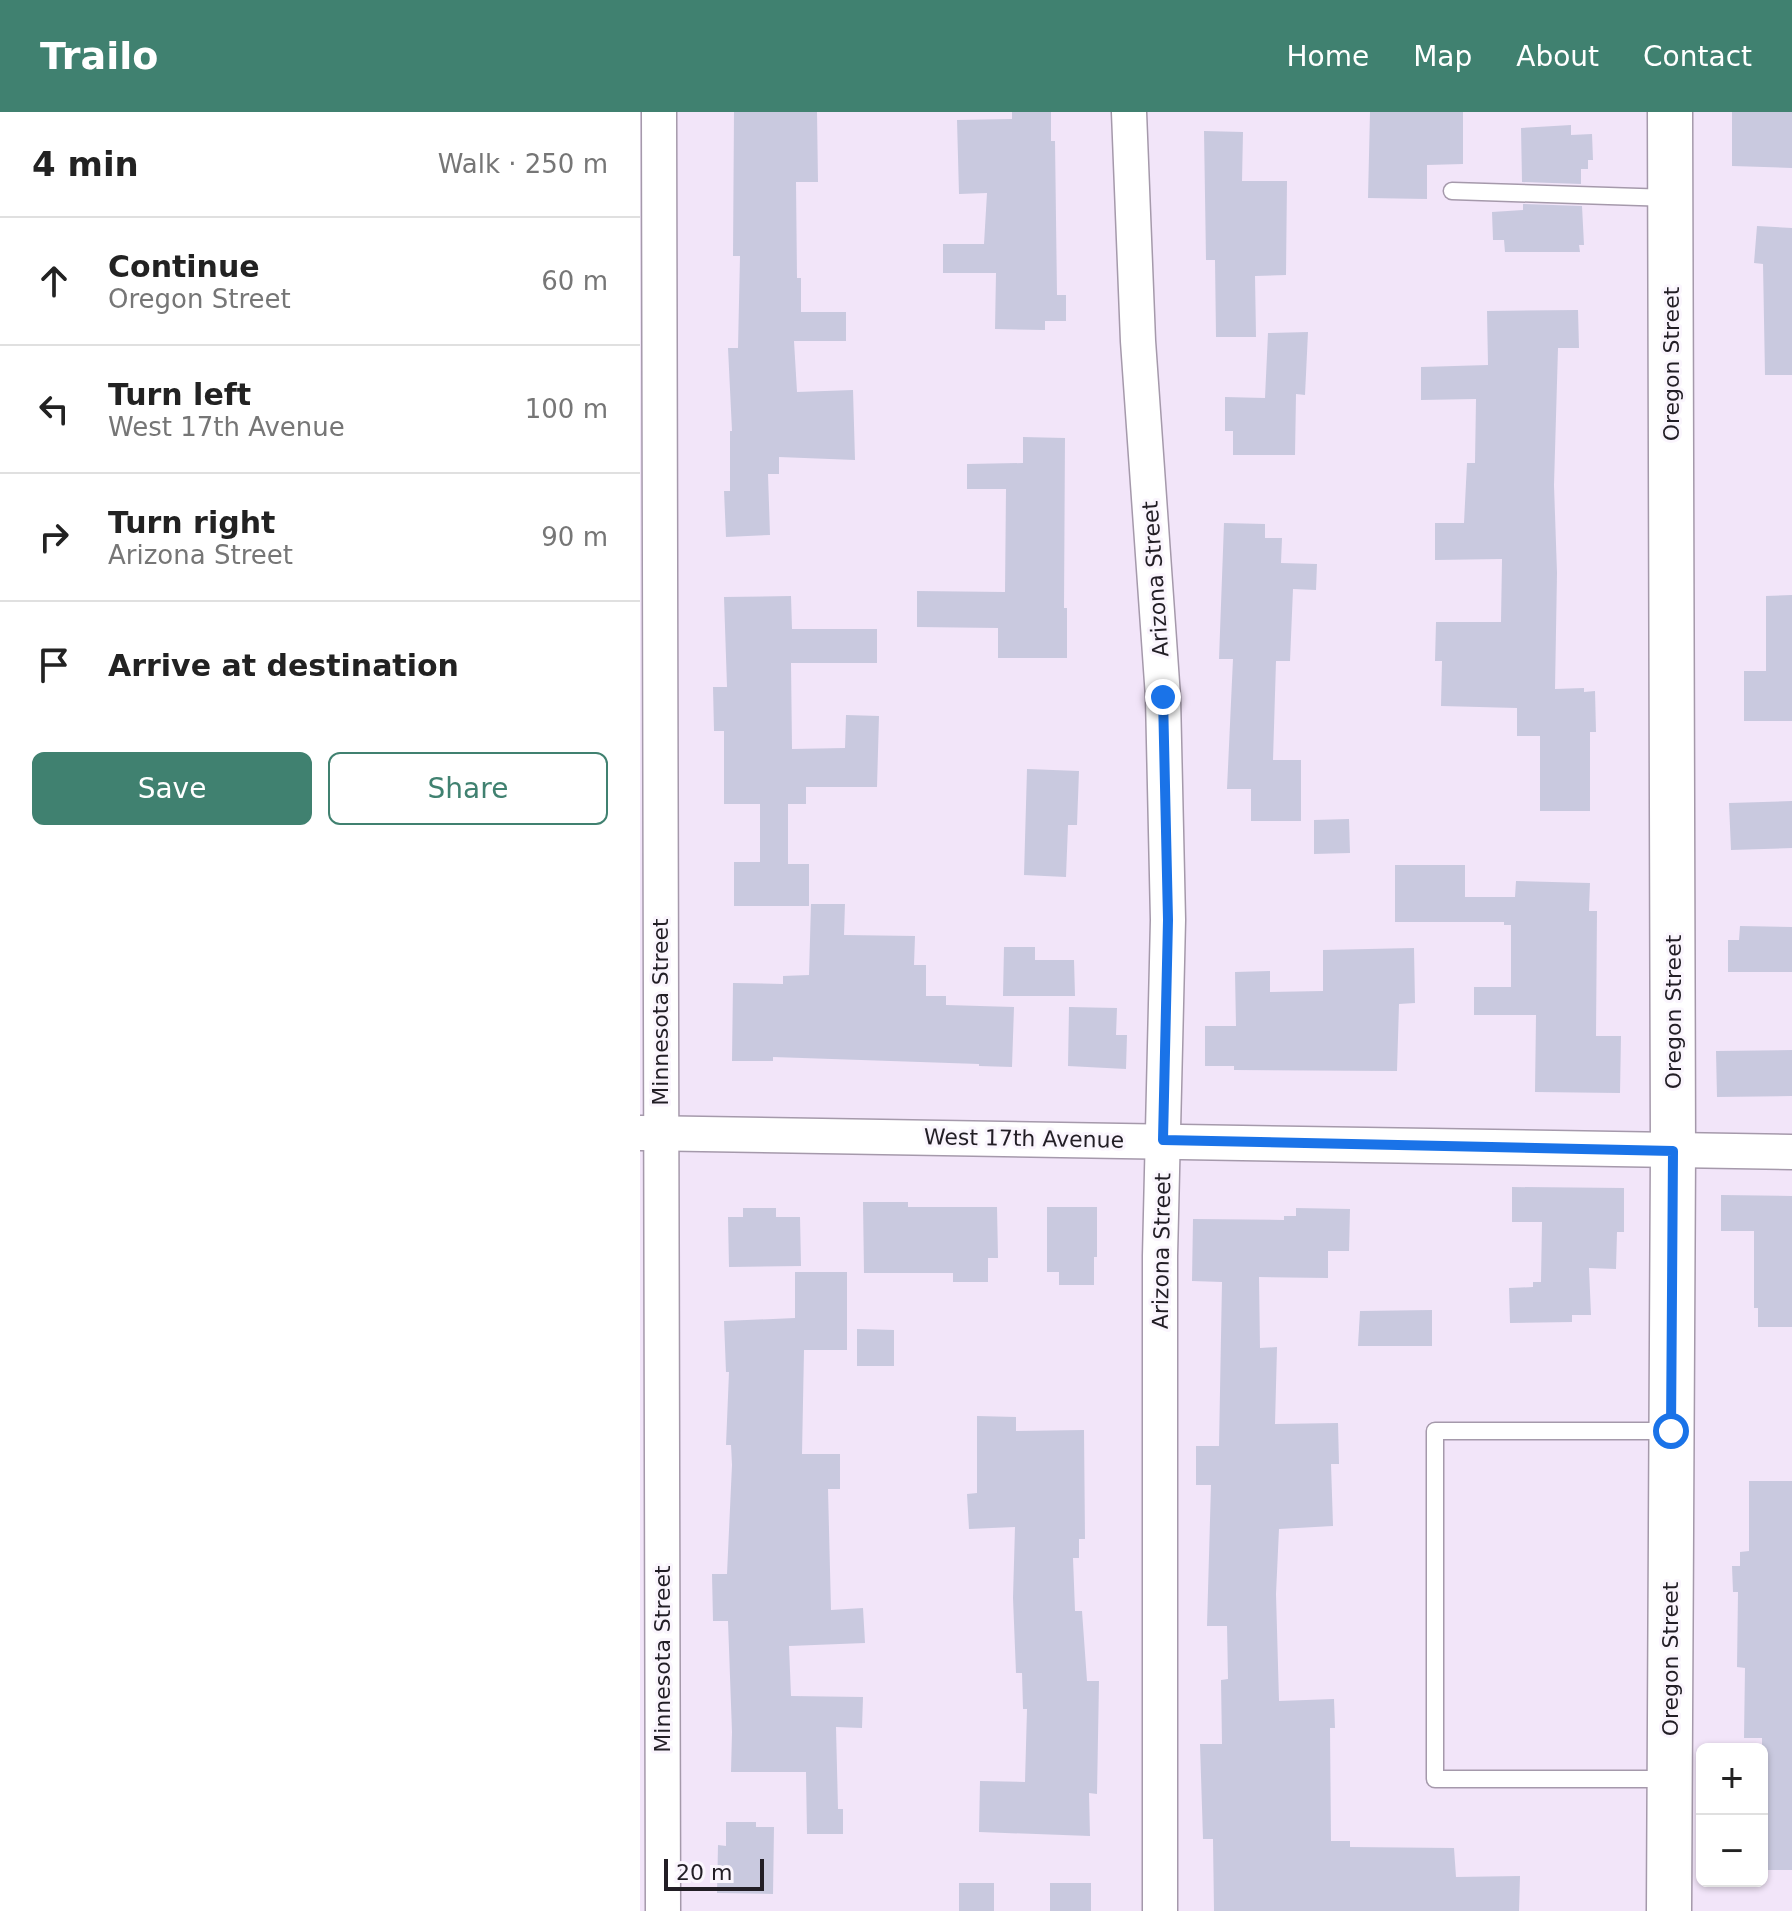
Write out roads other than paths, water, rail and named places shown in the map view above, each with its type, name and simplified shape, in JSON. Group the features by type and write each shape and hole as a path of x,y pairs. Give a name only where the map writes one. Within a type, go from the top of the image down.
{"main road":[{"name":"Oregon Street","path":"1669,1911 1673,1151 1670,112"}],"street":[{"name":"Minnesota Street","path":"659,112 650,1133 663,1911"},
{"name":"Arizona Street","path":"1129,112 1138,341 1163,697 1168,920 1160,1256 1160,1911"},
{"name":"West 17th Avenue","path":"650,1133 1792,1152"}],"lane":[{"path":"1452,191 1670,198"},
{"path":"1670,1779 1435,1779 1435,1431 1671,1431"}]}
